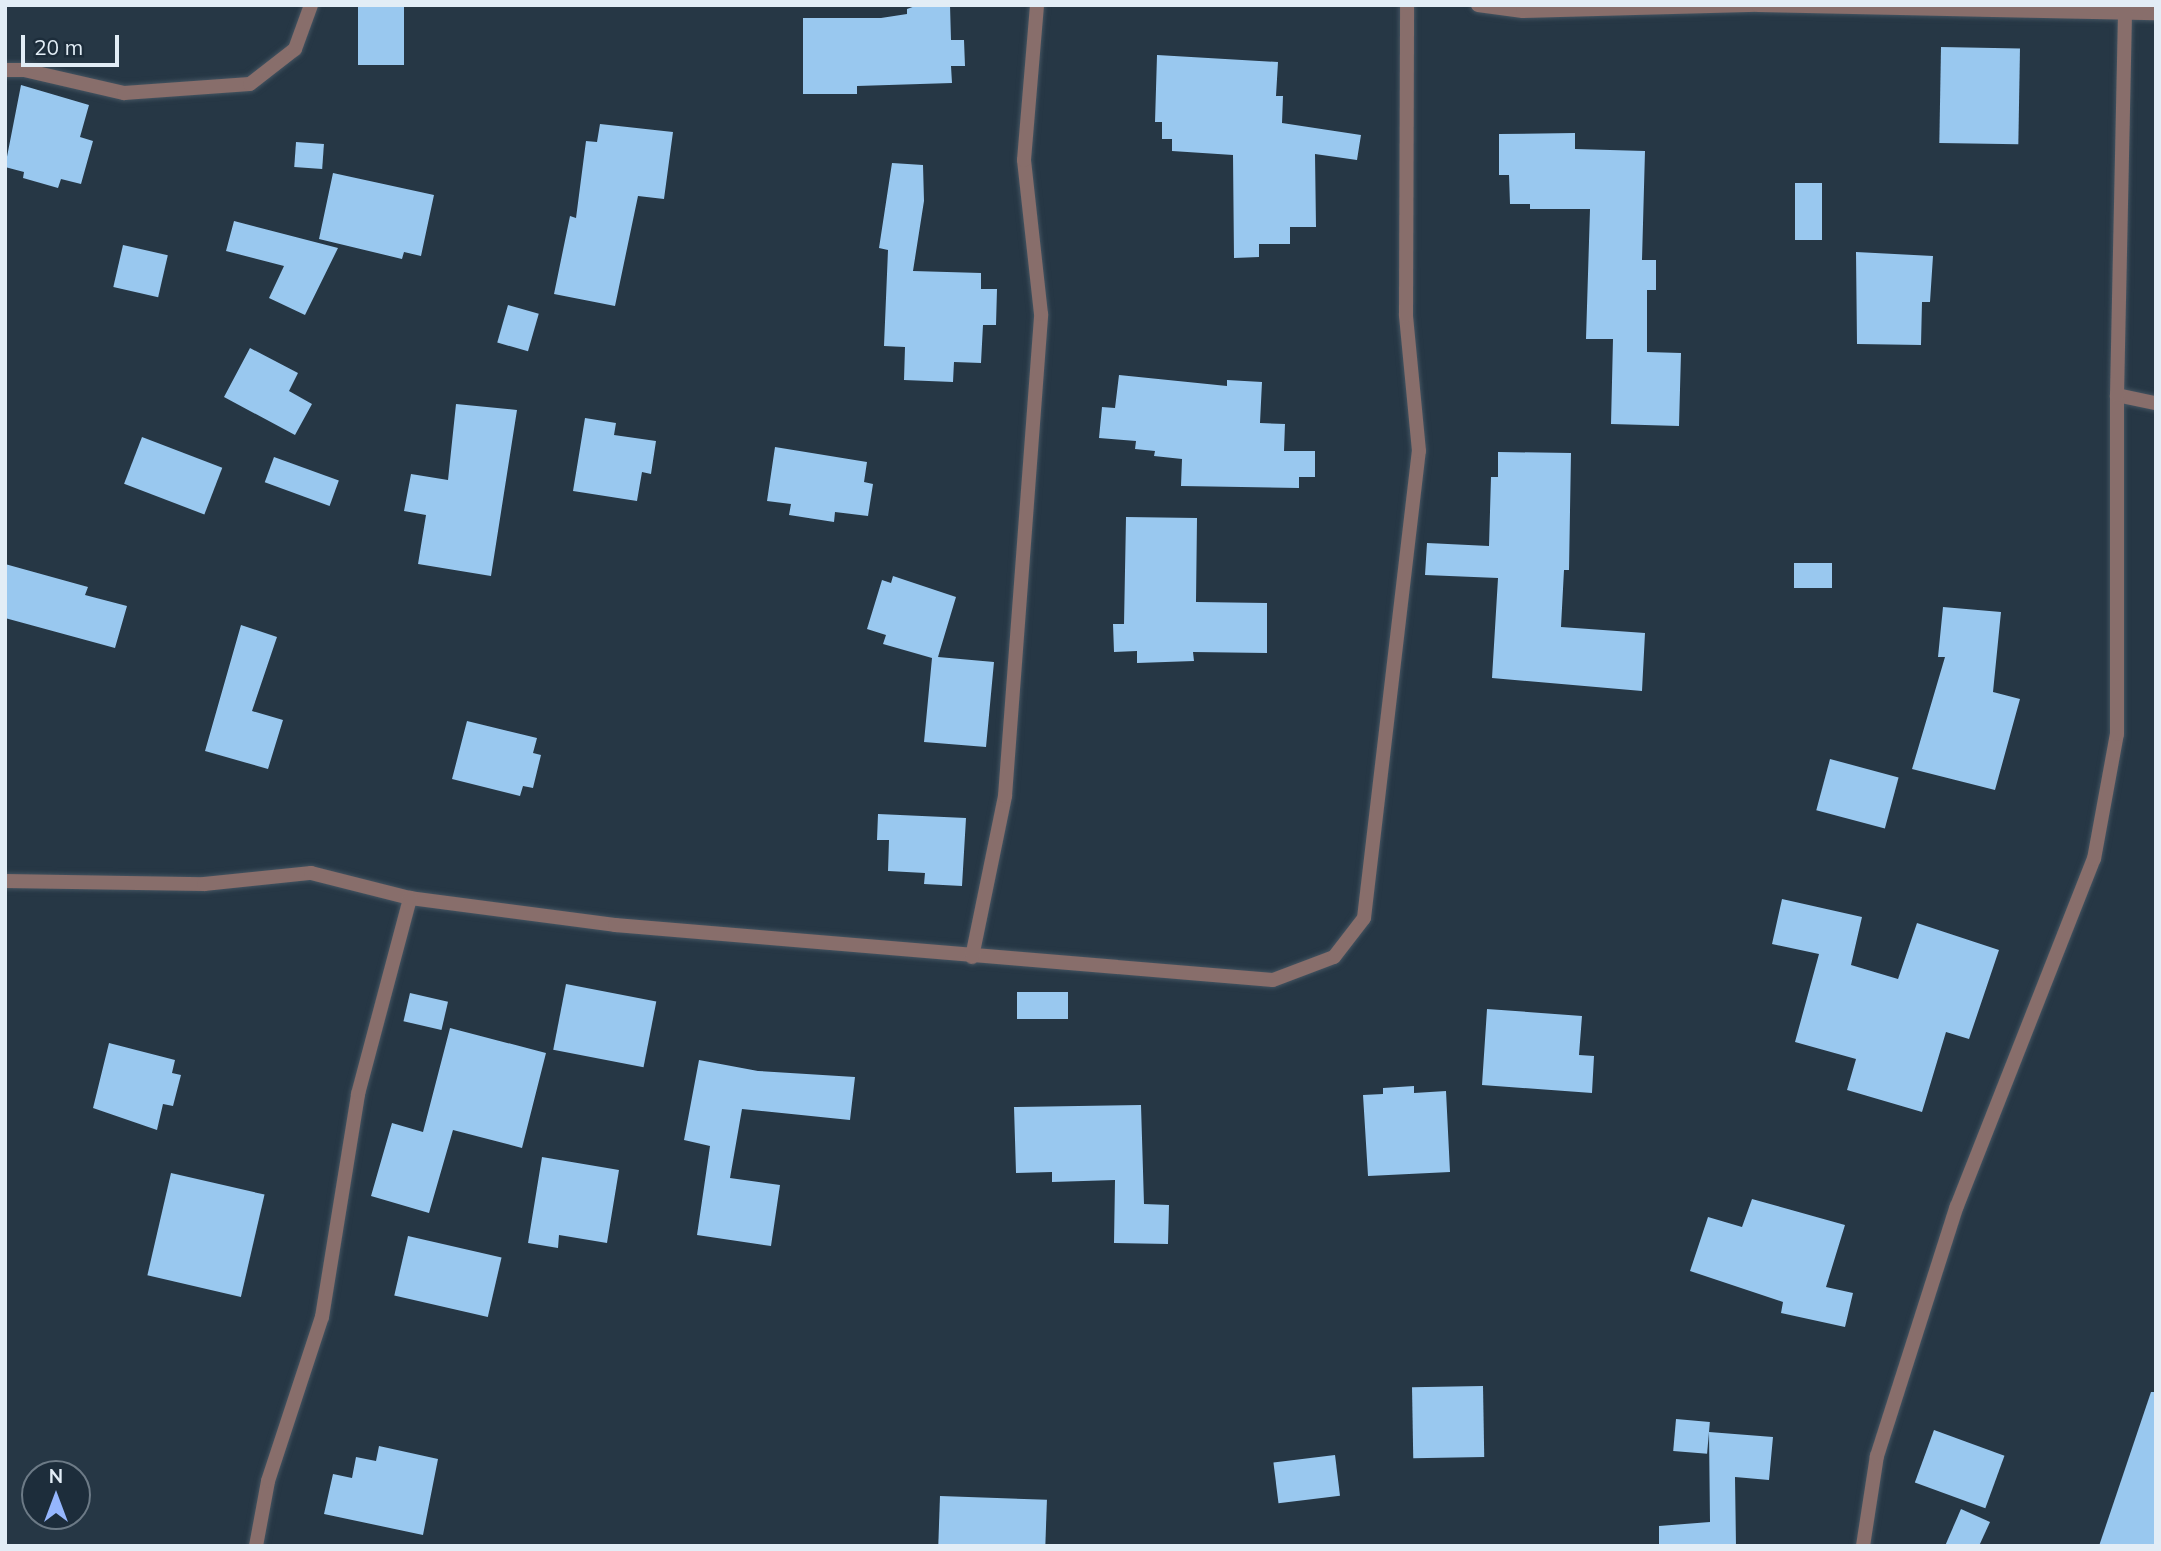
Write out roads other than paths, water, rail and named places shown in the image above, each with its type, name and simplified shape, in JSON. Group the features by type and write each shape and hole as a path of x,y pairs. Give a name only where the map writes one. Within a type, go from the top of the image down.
{"street":[{"path":"5,70 24,70 124,93 250,84 295,49 311,5"},
{"path":"972,957 1005,796 1041,314 1024,160 1037,5"},
{"path":"5,881 204,884 312,873 410,898 615,925 972,957 1273,980 1334,957 1364,918 1419,451 1406,315 1407,5"},
{"path":"1478,5 1523,12 1758,5 2125,9 2156,13"},
{"path":"1863,1546 1877,1456 1957,1206 2094,859 2117,734 2117,395 2125,9"},
{"path":"2117,395 2156,403"},
{"path":"256,1546 268,1481 322,1317 358,1094 410,898"}]}
